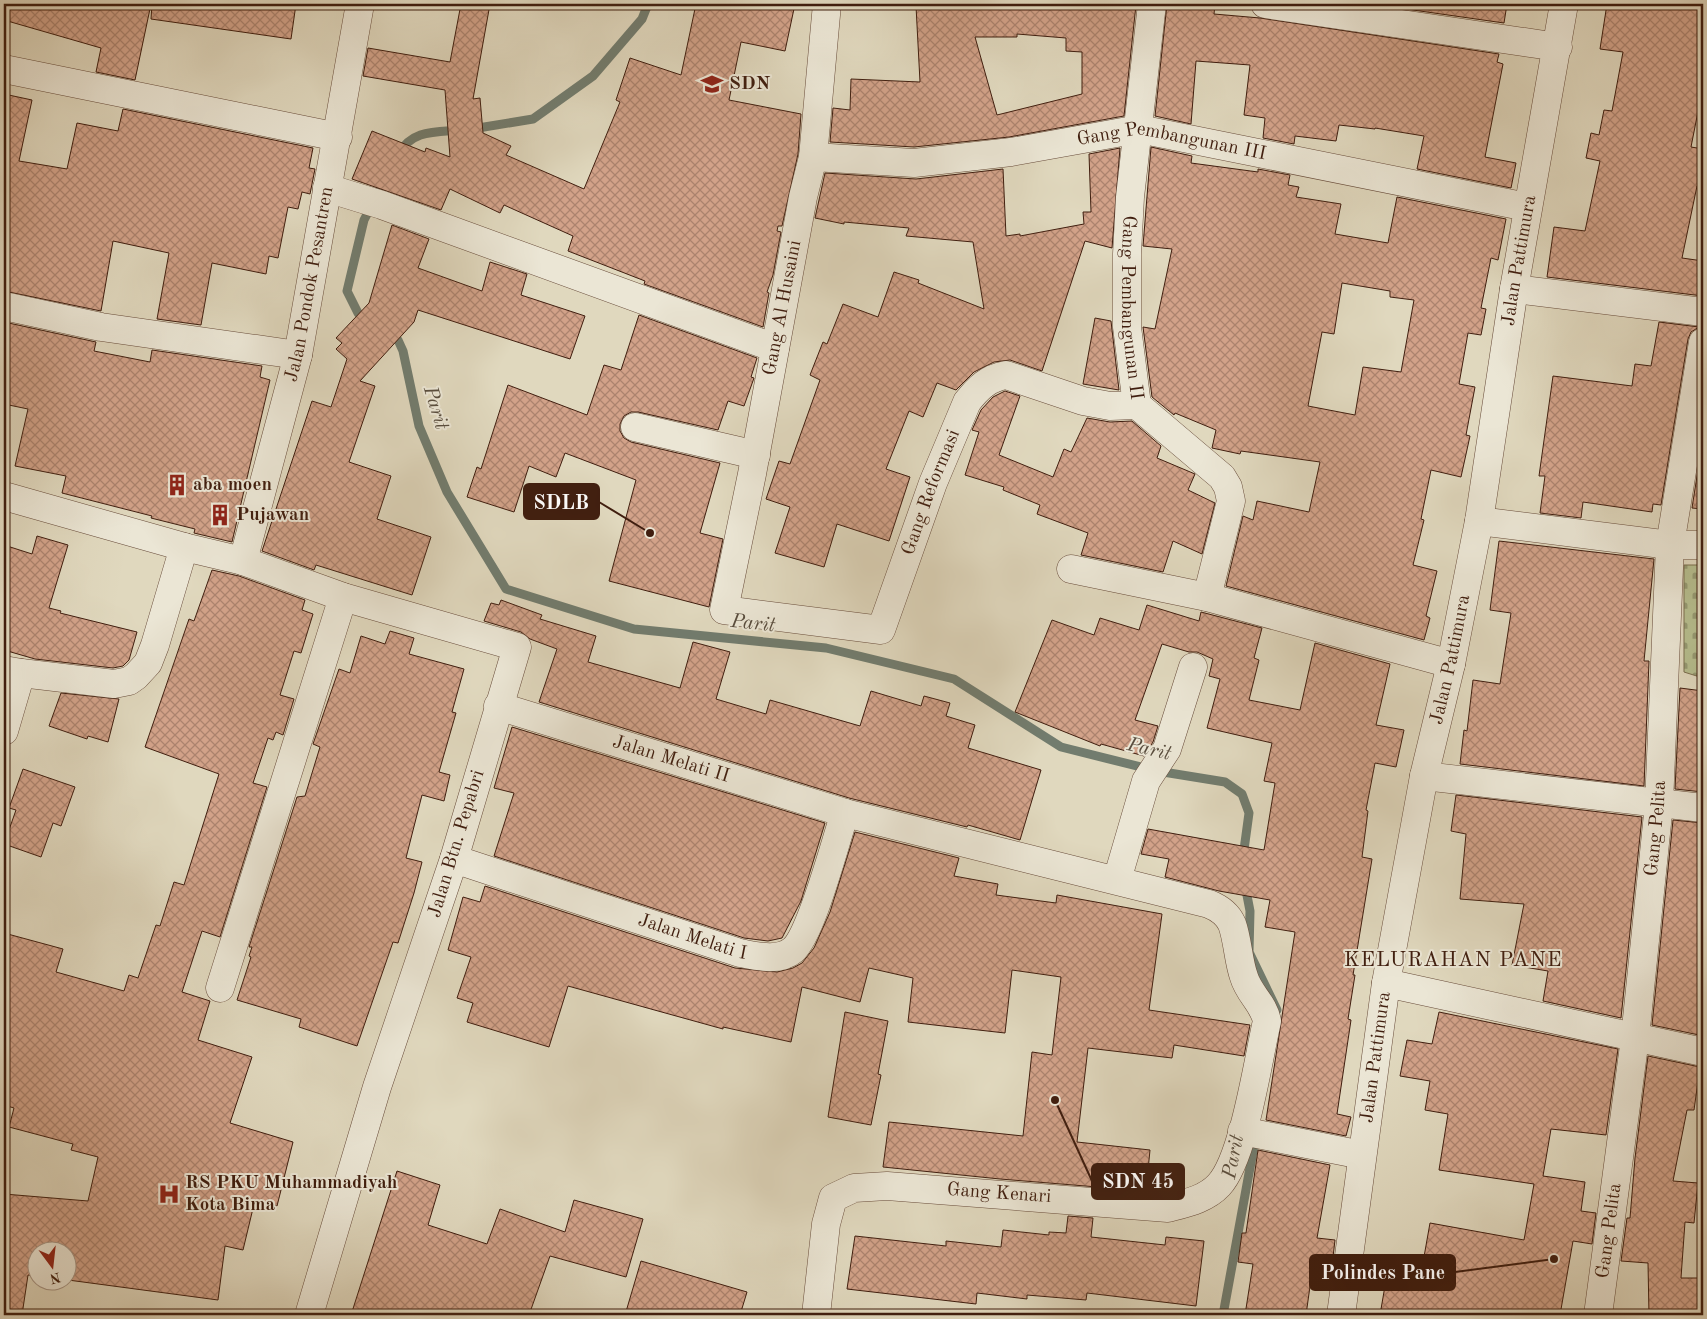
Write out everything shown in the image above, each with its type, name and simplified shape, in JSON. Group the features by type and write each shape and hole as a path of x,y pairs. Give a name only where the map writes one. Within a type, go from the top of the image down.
{"street":[{"name":"Jalan Pondok Pesantren","path":"243,561 298,355 360,4"},
{"name":"Gang Al Husaini","path":"724,610 756,455 813,157 827,4"},
{"name":"Gang Pembangunan II","path":"1152,4 1140,129 1130,197 1127,254 1127,327 1137,404 1222,477 1228,487 1231,501 1207,597"},
{"path":"1265,4 1558,47"},
{"name":"Jalan Pattimura","path":"1340,1315 1386,983 1424,776 1451,664 1479,521 1527,207 1558,47 1564,4"},
{"path":"4,69 338,137"},
{"name":"Gang Pembangunan III","path":"813,157 914,163 1011,152 1140,129 1527,207"},
{"path":"327,188 371,202 775,348"},
{"path":"1514,289 1703,312"},
{"path":"4,306 101,327 298,355"},
{"name":"Gang Pelita","path":"1598,1315 1636,1038 1659,804 1670,545 1703,342"},
{"name":"Gang Reformasi","path":"724,610 881,630 933,484 967,402 986,382 994,377 1006,374 1083,401 1110,406 1137,404"},
{"path":"635,427 756,455"},
{"name":"Jalan Btn. Pepabri","path":"4,496 184,547 243,561 343,596 517,647 454,860 377,1087 309,1315"},
{"path":"1479,521 1670,545 1703,545"},
{"path":"4,731 13,671 114,684 129,681 136,676 148,662 155,645 184,547"},
{"path":"1071,569 1207,597 1451,664"},
{"path":"220,988 343,596"},
{"path":"1117,880 1146,781 1167,749 1193,667"},
{"name":"Jalan Melati II","path":"498,706 844,813 1209,904 1226,914 1232,924 1244,978 1250,990 1266,1011 1267,1021 1252,1133"},
{"path":"1424,776 1703,808"},
{"name":"Jalan Melati I","path":"454,860 740,953 758,956 778,956 792,950 807,929 844,813"},
{"path":"1386,983 1703,1052"},
{"path":"1252,1133 1362,1154"},
{"name":"Gang Kenari","path":"816,1315 826,1224 833,1198 854,1188 886,1186 1168,1208 1197,1201 1219,1185 1252,1133"}],"green space":[{"path":"1684,565 1703,565 1703,678 1684,672"}],"building":[{"path":"4,4 151,4 135,80 96,72 101,48 4,20"},
{"path":"152,4 296,4 291,39 151,19"},
{"path":"461,4 490,4 473,99 480,98 483,133 511,146 506,155 584,189 620,102 616,100 630,58 681,75 696,4 795,4 785,51 741,42 729,100 801,114 798,154 782,226 778,226 777,231 781,232 773,275 767,292 769,293 763,327 644,284 645,281 568,251 573,236 504,205 500,213 450,189 441,210 352,179 372,131 425,152 426,148 450,157 445,90 363,76 368,48 450,62"},
{"path":"1020,4 1136,5 1124,116 1009,137 914,147 830,142 833,108 850,110 851,79 920,82 916,6","holes":["1017,34 1066,38 1066,51 1082,52 1082,94 997,115 975,37 1017,37"]},
{"path":"1167,4 1215,4 1214,14 1260,18 1499,54 1497,62 1503,64 1485,157 1516,163 1511,188 1417,169 1424,136 1375,128 1339,125 1336,141 1295,136 1294,144 1263,138 1265,118 1244,115 1250,65 1196,61 1191,124 1155,116"},
{"path":"1371,4 1507,4 1504,23"},
{"path":"1607,4 1703,4 1703,86 1691,147 1703,149 1703,187 1697,186 1682,258 1703,261 1703,296 1547,277 1554,227 1585,231 1600,161 1586,158 1591,133 1599,135 1604,110 1612,111 1623,52 1600,49"},
{"path":"4,94 32,100 19,161 67,169 77,123 118,131 123,109 313,148 309,168 315,169 310,194 302,192 298,209 288,207 278,258 269,256 266,274 212,263 201,325 157,319 169,253 113,241 101,311 4,291"},
{"path":"1151,147 1192,156 1191,163 1258,172 1258,169 1290,175 1288,185 1299,187 1296,197 1341,204 1335,234 1388,243 1397,197 1506,219 1498,260 1491,258 1481,308 1486,309 1481,335 1468,333 1459,384 1475,387 1466,435 1470,436 1461,477 1431,470 1421,519 1424,520 1413,565 1437,571 1426,616 1430,618 1424,640 1226,586 1243,516 1253,520 1257,501 1309,512 1320,462 1241,451 1240,454 1212,448 1216,430 1175,413 1174,415 1152,397 1143,327 1155,329 1172,249 1143,246","holes":["1342,283 1390,291 1390,297 1414,300 1401,372 1363,367 1355,415 1308,406 1322,332 1334,334"]},
{"path":"1120,148 1112,248 1085,241 1042,371 1010,360 994,362 974,372 956,390 937,383 923,417 909,411 886,469 910,477 889,541 837,524 824,567 775,553 790,507 766,499 779,461 790,464 820,380 810,375 823,342 827,344 843,304 878,317 894,272 919,280 918,283 984,309 973,242 906,236 909,228 844,222 844,224 815,218 825,173 916,179 1003,169 1006,236 1020,234 1020,236 1084,224 1083,212 1091,212 1089,154"},
{"path":"392,225 429,239 418,268 482,291 490,262 527,274 521,295 585,316 570,359 418,310 414,322 360,381 375,386 349,462 391,476 377,519 431,537 412,595 316,565 314,570 262,551 312,401 331,407 347,359 336,349 342,343 336,338 369,303"},
{"path":"639,315 757,358 751,377 754,378 744,406 728,401 718,430 638,412 631,412 624,416 620,424 620,431 624,438 631,442 720,463 700,533 723,539 709,607 609,581 636,480 565,453 556,477 529,466 514,512 467,497 477,467 481,469 508,385 587,415 604,365 621,370"},
{"path":"1095,318 1111,321 1119,390 1083,384"},
{"path":"4,322 96,342 94,351 150,362 152,350 262,366 260,377 270,380 232,542 194,533 195,529 151,518 152,516 62,493 66,476 15,466 28,409 4,404"},
{"path":"1659,322 1699,327 1691,332 1688,339 1661,505 1653,504 1652,512 1583,502 1581,518 1540,513 1545,476 1539,476 1553,376 1632,386 1635,364 1651,366"},
{"path":"1005,391 1020,396 999,455 1053,477 1064,449 1071,452 1087,418 1110,422 1132,421 1161,446 1157,458 1195,474 1188,490 1215,503 1202,554 1173,541 1163,572 1081,555 1088,533 1037,514 1040,505 1003,490 1004,487 965,475 979,432 972,430 981,410 993,397"},
{"path":"1703,438 1703,509 1692,508"},
{"path":"37,536 68,545 49,608 61,611 60,613 137,632 129,660 123,666 113,668 35,659 4,650 4,545 32,554"},
{"path":"1499,541 1654,559 1644,661 1649,661 1644,786 1460,764 1464,730 1467,731 1473,680 1500,684 1511,613 1490,610"},
{"path":"212,570 239,576 305,600 302,610 313,614 301,653 294,651 280,695 294,699 283,735 276,732 273,740 268,738 253,783 267,787 220,937 202,931 182,992 210,1001 198,1040 252,1057 230,1123 293,1142 277,1206 255,1200 243,1250 225,1246 218,1300 78,1281 78,1242 28,1242 28,1275 22,1315 4,1315 4,1194 88,1201 98,1157 71,1150 73,1144 9,1127 14,1108 4,1105 4,933 63,949 56,972 124,991 129,975 138,978 156,925 160,926 174,882 184,885 219,774 145,747 189,619 194,621"},
{"path":"501,600 542,615 540,619 596,636 588,662 680,688 693,642 730,652 716,699 766,714 770,700 860,726 871,691 921,706 924,696 950,703 946,716 975,725 968,748 1041,770 1020,840 968,825 967,827 849,798 539,702 557,649 530,639 521,632 484,621 491,603 499,605"},
{"path":"1147,605 1199,621 1201,612 1262,628 1254,658 1259,660 1249,700 1300,710 1315,643 1390,664 1376,725 1404,730 1396,767 1375,763 1366,810 1368,811 1362,857 1372,859 1353,975 1355,975 1348,1019 1351,1020 1337,1114 1351,1117 1346,1136 1266,1120 1295,932 1265,927 1270,900 1219,891 1165,877 1169,859 1141,854 1148,829 1264,850 1275,783 1264,781 1272,743 1207,728 1220,679 1209,676 1213,659 1197,652 1189,652 1162,644 1135,720 1158,726 1153,742 1144,756 1101,744 1100,746 1015,712 1052,620 1094,635 1100,618 1139,630"},
{"path":"390,631 414,638 409,654 464,669 452,712 456,713 439,772 450,775 444,801 422,795 406,858 422,862 414,893 398,943 393,942 357,1046 299,1027 301,1019 237,1000 251,957 249,956 252,947 249,947 297,797 305,796 320,747 313,744 339,669 350,673 361,636 385,644"},
{"path":"1680,688 1703,691 1703,792 1675,789"},
{"path":"61,693 119,699 108,742 88,736 87,739 49,726"},
{"path":"512,727 825,823 801,901 782,938 768,941 744,938 494,856 514,793 494,788"},
{"path":"23,769 75,787 61,826 53,823 41,857 4,844 16,810 9,808"},
{"path":"1456,795 1642,817 1621,1018 1543,1001 1548,971 1512,965 1524,904 1460,899 1466,834 1451,831"},
{"path":"1673,820 1703,823 1703,996 1699,1035 1652,1025"},
{"path":"855,832 959,858 954,876 998,884 996,895 1056,903 1057,895 1162,914 1149,1010 1250,1025 1244,1056 1174,1045 1172,1058 1088,1048 1077,1142 1150,1150 1146,1191 883,1167 889,1122 1023,1136 1032,1052 1052,1055 1061,977 1012,970 1005,1033 908,1022 913,978 869,968 860,1002 802,987 791,1042 723,1027 723,1029 568,986 549,1047 467,1022 473,1003 457,998 471,957 448,950 463,897 480,902 485,886 735,968 777,972 793,968 802,963 814,948 830,912"},
{"path":"845,1012 888,1021 878,1074 881,1075 871,1125 828,1117"},
{"path":"1439,1012 1618,1049 1606,1135 1551,1129 1543,1176 1585,1182 1581,1211 1596,1213 1592,1244 1573,1241 1560,1315 1380,1315 1386,1280 1419,1285 1430,1223 1524,1240 1534,1184 1439,1170 1448,1114 1425,1110 1430,1081 1400,1076 1407,1040 1432,1044"},
{"path":"1648,1056 1700,1067 1694,1110 1687,1110 1673,1181 1698,1183 1694,1223 1685,1222 1681,1278 1703,1278 1703,1315 1649,1315 1648,1263 1621,1261 1627,1218 1630,1218 1635,1158"},
{"path":"1258,1150 1330,1165 1317,1238 1335,1240 1331,1274 1312,1272 1306,1315 1245,1315 1253,1264 1238,1262 1242,1233 1246,1233"},
{"path":"397,1171 440,1185 428,1225 487,1244 500,1209 565,1232 574,1200 643,1219 626,1277 550,1256 529,1315 351,1315"},
{"path":"1068,1216 1093,1218 1091,1237 1165,1245 1166,1237 1204,1241 1196,1306 1087,1293 1086,1300 1027,1295 1027,1299 977,1293 976,1304 847,1289 855,1236 946,1246 946,1241 1001,1247 1003,1230 1049,1235 1049,1232 1066,1233"},
{"path":"641,1261 747,1292 740,1315 625,1315"}],"waterway":[{"name":"Parit","path":"472,129 533,119 593,76 642,19 648,4"},
{"name":"Parit","path":"399,154 404,146 417,136 433,132 459,130"},
{"name":"Parit","path":"366,322 358,313 347,291 364,220 386,178"},
{"name":"Parit","path":"387,336 398,340 403,351 419,426 447,492 506,589 634,629 826,648 954,679 1061,747 1157,771 1225,782 1242,794 1249,813 1243,857"},
{"name":"Parit","path":"1245,885 1250,911 1249,952 1277,1010"},
{"name":"Parit","path":"1223,1315 1256,1135"}],"place":[{"name":"SDN","path":"712,84"},
{"name":"aba moen","path":"177,485"},
{"name":"Pujawan","path":"220,515"},
{"name":"SDLB","path":"650,533"},
{"name":"SDN 45","path":"1055,1100"},
{"name":"RS PKU Muhammadiyah Kota Bima","path":"169,1194"},
{"name":"Polindes Pane","path":"1554,1259"}],"district":[{"name":"KELURAHAN PANE","path":"1453,960"}]}
